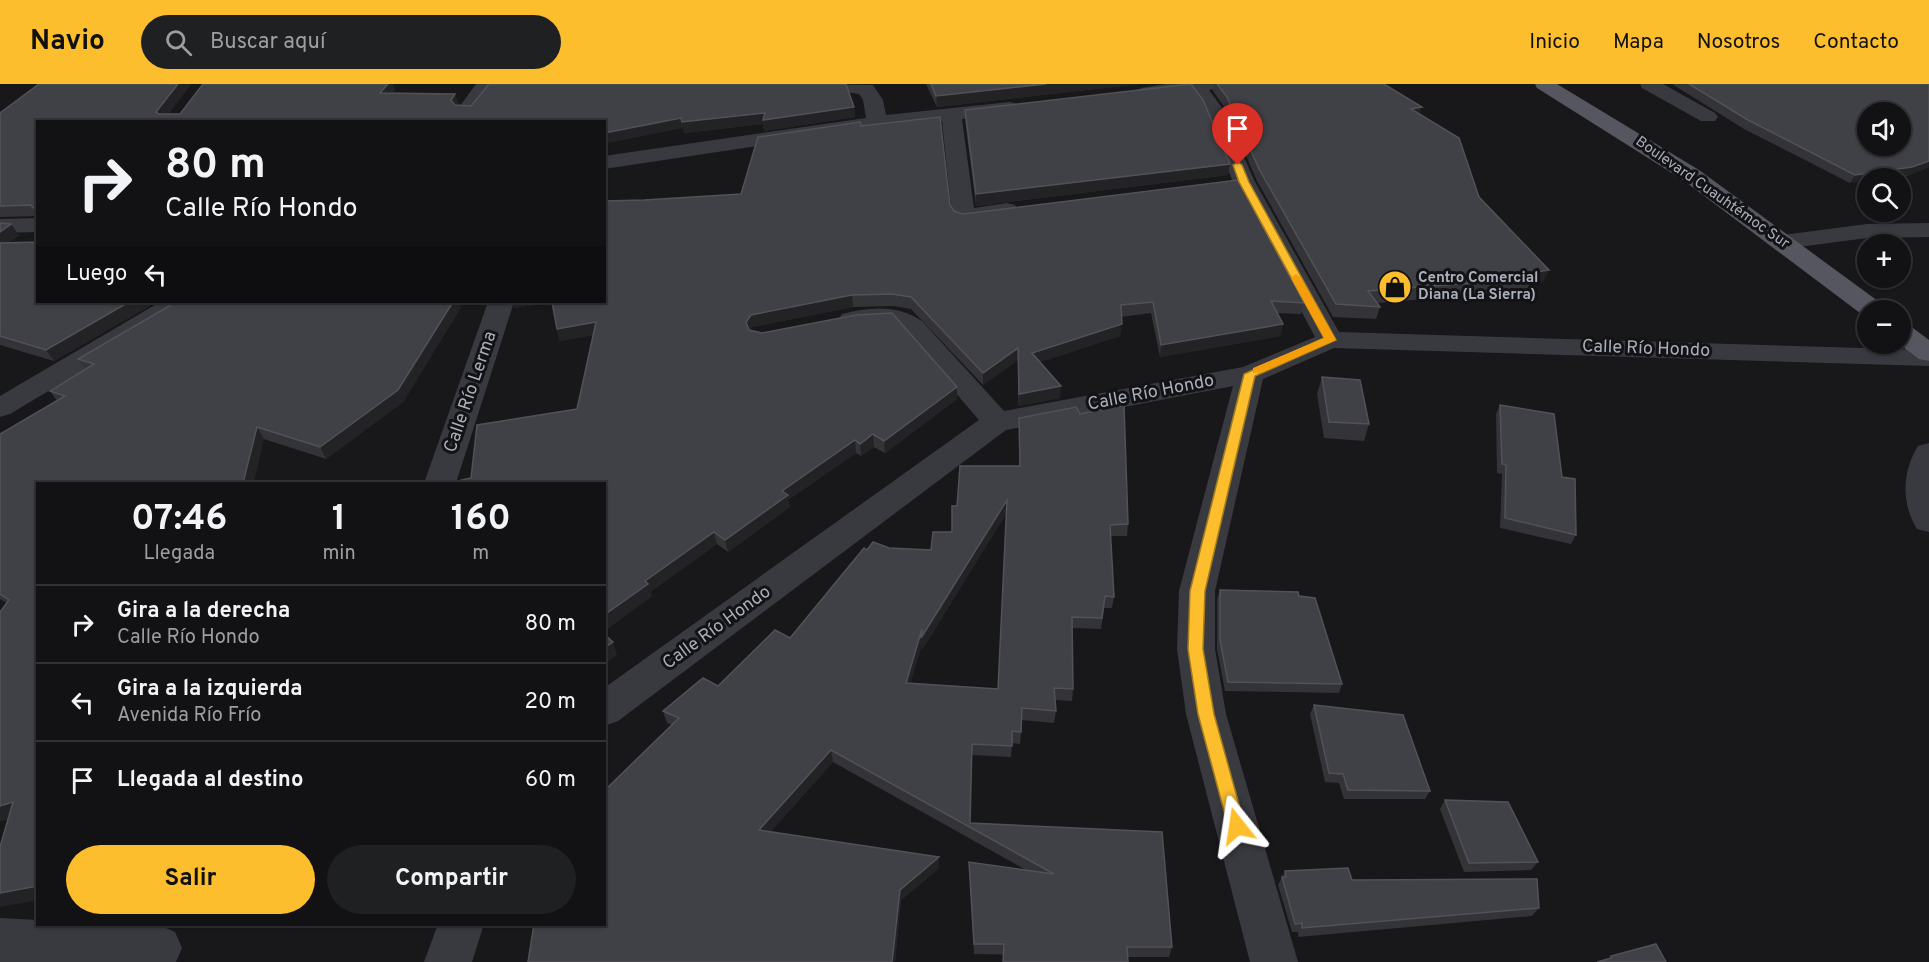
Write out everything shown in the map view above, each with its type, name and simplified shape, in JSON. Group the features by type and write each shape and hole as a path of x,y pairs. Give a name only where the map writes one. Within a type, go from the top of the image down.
{"main road":[{"name":"Boulevard Cuauhtémoc Sur","path":"1544,84 1691,175 1860,300"},
{"path":"1911,339 1929,353"}],"street":[{"path":"467,110 486,84"},
{"path":"830,84 866,88 874,97 877,122"},
{"path":"1649,84 1708,117"},
{"path":"1126,94 1203,85 1244,182 1330,340"},
{"path":"606,163 877,122 1033,105"},
{"path":"951,114 964,216 1034,207"},
{"path":"1221,184 1244,182"},
{"path":"0,226 36,225"},
{"path":"1784,242 1868,231 1929,230"},
{"path":"0,408 176,303"},
{"name":"Calle Río Lerma","path":"440,482 501,303"},
{"path":"832,323 888,315 902,317 997,422"},
{"name":"Calle Río Hondo","path":"606,709 997,422 1250,374 1330,340 1929,358"},
{"path":"1250,374 1197,591 1196,649 1206,714 1274,962"},
{"path":"1929,453 1922,463 1921,495 1929,521"},
{"path":"448,962 460,926"},
{"path":"0,941 162,944"}],"building":[{"path":"39,84 178,84 156,112 159,114 180,114 203,84 388,84 380,93 455,94 451,100 455,105 471,106 489,84 846,84 854,107 763,120 765,113 682,122 681,118 606,133 606,120 36,120 36,206 33,208 31,205 0,206 0,113"},
{"path":"931,84 1046,84 936,96"},
{"path":"1191,84 1203,100 1230,164 976,194 965,110"},
{"path":"1217,84 1384,84 1422,107 1411,109 1459,138 1479,197 1549,270 1529,273 1534,278 1368,291 1380,307 1336,304 1259,169 1227,97"},
{"path":"1689,84 1929,84 1929,161 1905,168 1857,168 1857,175 1748,120"},
{"path":"940,117 950,205 954,211 963,214 1238,180 1304,303 1271,301 1283,324 1161,345 1153,302 1121,305 1122,324 1032,353 1061,386 1019,394 1018,348 983,373 911,297 892,294 852,295 751,315 746,322 749,330 762,333 856,315 892,313 957,387 884,441 873,434 860,444 855,440 782,491 788,495 725,540 714,532 645,581 648,584 606,614 606,482 453,482 471,478 477,425 577,409 596,322 557,329 552,303 606,303 606,201 741,194 758,137 860,122 861,126"},
{"path":"0,223 11,224 0,232"},
{"path":"36,242 36,303 127,303 46,350 0,336 0,243"},
{"path":"174,303 452,303 398,390 320,447 257,427 243,482 36,482 36,886 0,893 0,847 13,802 0,806 0,612 9,600 0,594 0,434 65,396 50,391 94,364 78,359"},
{"path":"1322,377 1360,380 1369,424 1329,422"},
{"path":"1124,405 1128,524 1110,525 1114,597 1105,596 1102,618 1072,617 1073,689 1054,688 1056,711 1022,708 1021,732 1012,731 1012,746 972,744 970,823 1162,832 1172,947 1127,947 1128,962 1003,962 1004,944 974,944 969,862 1054,874 831,750 759,830 939,857 900,890 892,962 528,962 534,926 606,926 606,789 679,718 663,711 703,678 718,686 775,630 790,638 864,548 867,550 873,542 889,548 931,550 933,532 952,532 952,506 957,506 960,466 1020,466 1019,418 1076,407 1080,414","holes":["1007,500 998,689 906,683 922,629 921,638"]},
{"path":"1500,405 1554,414 1562,477 1575,479 1576,535 1505,518 1506,465 1502,464"},
{"path":"1220,590 1298,592 1299,596 1315,598 1342,684 1228,682 1220,640"},
{"path":"606,636 613,642 606,647"},
{"path":"1314,705 1403,715 1430,791 1348,790 1343,774 1329,773"},
{"path":"1445,800 1508,802 1538,862 1469,863"},
{"path":"1348,868 1352,880 1537,879 1539,908 1302,928 1302,923 1295,924 1282,877 1286,877 1285,871"},
{"path":"1656,944 1666,962 1597,962 1611,958 1611,956"}],"slow traffic":[{"path":"1257,371 1330,340 1296,278"}],"place":[{"name":"Centro Comercial Diana (La Sierra)","path":"1395,287"}],"route":[{"path":"1237,826 1206,714 1196,649 1197,591 1250,374 1330,340 1244,182 1238,165"}]}
